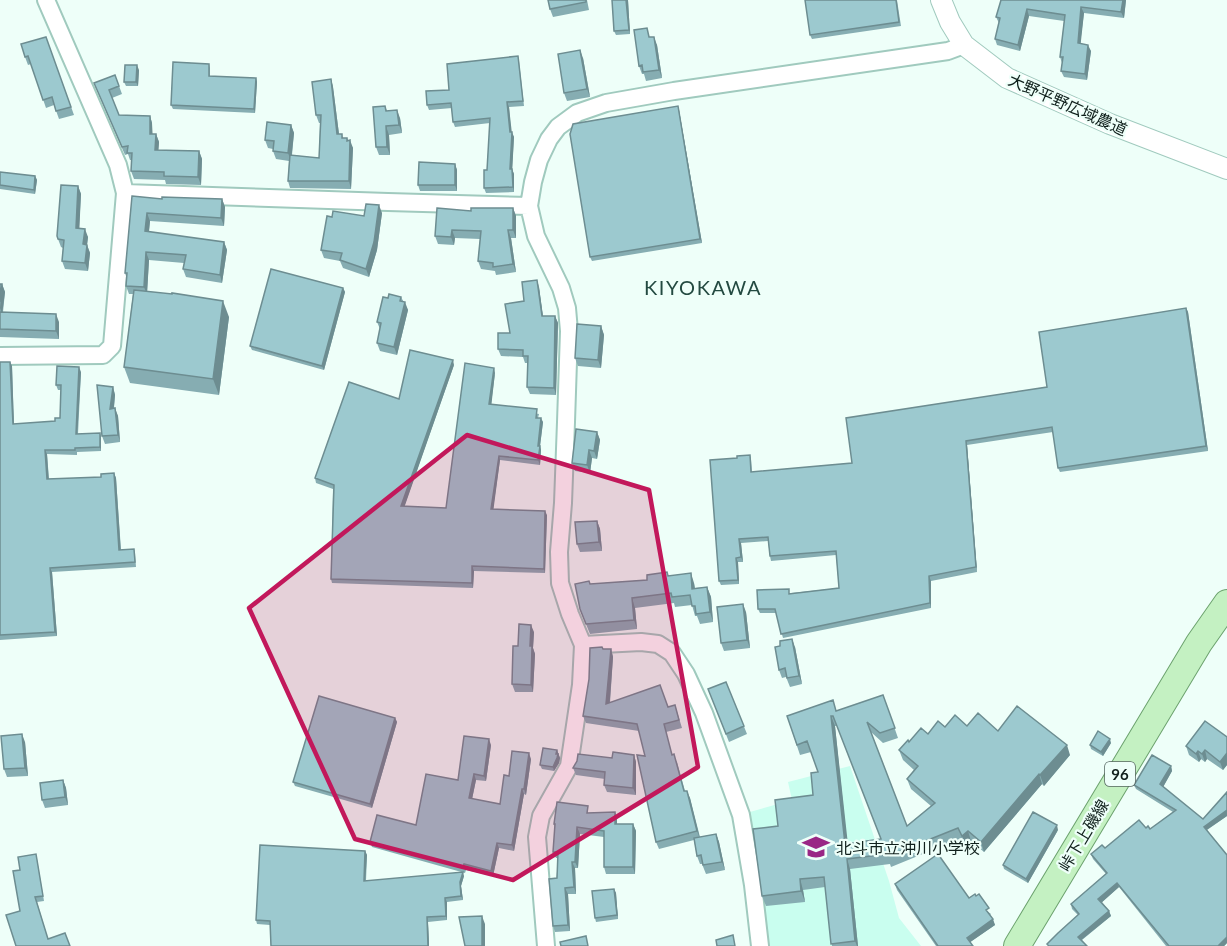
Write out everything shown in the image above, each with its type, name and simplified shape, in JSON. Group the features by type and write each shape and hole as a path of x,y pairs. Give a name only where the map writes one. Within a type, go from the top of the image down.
{"main road":[{"name":"峠下上磯線","path":"1017,946 1199,643 1227,603"}],"street":[{"path":"0,356 104,355 112,346 124,193 118,165 46,0"},
{"name":"大野平野広域農道","path":"942,0 950,22 964,45 1007,78 1110,124 1227,169"},
{"path":"546,946 537,837 541,816 569,766 581,685 583,645 560,583 559,552 569,332 567,308 561,288 536,236 529,206 539,160 549,139 558,127 577,113 606,103 948,51 964,45"},
{"path":"124,193 529,206"},
{"path":"583,645 641,642 658,644 672,653 686,674 704,713 741,815 753,885 759,946"}],"highlighted area":[{"path":"467,435 649,490 698,767 513,880 355,839 249,608"}],"shaded area":[{"name":"北斗市立沖川小学校","path":"850,766 889,881 899,918 921,946 765,946 750,812 792,800 788,782"}],"building":[{"path":"548,0 586,0 586,2 550,9"},
{"path":"612,0 626,0 629,30 614,31"},
{"path":"805,0 896,0 899,22 810,35"},
{"path":"1001,0 1123,0 1121,12 1081,7 1078,43 1088,45 1085,74 1061,71 1063,57 1060,57 1065,15 1027,9 1018,45 995,39 1000,18 996,17"},
{"path":"647,28 649,37 654,37 659,70 643,72 642,65 639,66 634,30"},
{"path":"46,37 71,107 56,111 52,97 43,100 28,56 25,57 21,44"},
{"path":"580,50 587,89 564,93 558,54"},
{"path":"518,56 523,101 507,102 510,132 512,132 510,169 512,169 513,187 484,188 490,118 453,122 451,103 427,105 426,91 449,90 447,64"},
{"path":"173,62 209,64 209,76 256,78 254,109 171,105"},
{"path":"125,65 137,65 136,82 124,82"},
{"path":"115,75 119,86 109,90 119,115 150,116 150,134 156,134 155,150 199,151 198,177 164,176 164,172 131,171 132,153 127,153 128,146 122,147 94,83"},
{"path":"331,79 337,134 342,134 342,138 347,138 347,141 350,140 349,181 288,181 290,155 319,158 321,115 316,115 312,82"},
{"path":"385,106 386,111 397,110 399,125 386,126 387,147 376,147 373,107"},
{"path":"678,106 700,239 590,257 570,134 573,124"},
{"path":"267,122 291,125 288,153 273,151 274,141 265,140"},
{"path":"419,162 455,164 455,185 418,185"},
{"path":"0,172 35,176 34,190 0,185"},
{"path":"61,185 78,186 76,228 85,229 83,244 87,245 85,263 62,261 64,240 58,239 57,236"},
{"path":"132,196 162,199 162,197 222,199 221,218 147,213 145,231 224,242 220,275 183,269 186,255 146,252 144,287 126,286 127,273 125,273"},
{"path":"366,204 379,205 374,242 366,269 340,260 342,253 321,250 327,216 332,217 333,211 364,216"},
{"path":"437,208 471,211 471,208 513,208 513,230 508,230 513,264 493,267 493,263 478,261 481,231 452,230 451,237 435,236"},
{"path":"271,269 343,288 322,366 250,346"},
{"path":"537,280 542,316 555,316 554,388 527,387 528,356 523,356 523,350 498,349 498,333 510,333 505,304 524,301 522,282"},
{"path":"134,290 223,301 213,379 124,367"},
{"path":"389,294 401,297 400,301 405,302 394,347 377,343 381,323 377,322 383,297 388,298"},
{"path":"1186,308 1206,446 1058,468 1052,427 966,441 976,567 929,576 930,603 781,634 775,609 758,609 757,590 789,589 789,594 839,588 836,551 770,556 768,537 739,539 741,557 736,558 738,580 719,581 710,460 750,455 751,472 852,463 846,418 1047,387 1039,332"},
{"path":"0,312 56,314 56,331 0,329"},
{"path":"577,324 601,326 598,360 575,358"},
{"path":"410,350 453,360 401,506 446,508 465,363 494,368 489,404 537,409 536,418 541,418 538,460 499,456 491,509 545,511 544,569 472,566 472,583 331,579 334,485 315,478 349,382 399,399"},
{"path":"0,362 10,362 13,424 55,421 55,418 60,418 61,385 56,385 57,366 79,367 76,434 100,433 100,447 45,450 47,479 101,477 101,474 114,473 119,550 134,549 135,562 50,568 55,632 0,635"},
{"path":"97,385 113,387 110,409 115,408 118,435 102,436"},
{"path":"576,429 597,432 594,451 589,450 587,465 572,463"},
{"path":"597,521 599,542 577,544 575,522"},
{"path":"667,572 668,576 691,573 692,589 707,587 710,612 696,614 690,595 672,597 671,593 632,598 634,620 586,624 580,609 575,584 589,581 590,584 647,580 647,575"},
{"path":"743,604 747,640 721,643 717,607"},
{"path":"519,624 531,625 531,685 512,684 513,646 518,646"},
{"path":"792,639 799,676 787,678 785,668 779,670 775,647 780,646 780,641"},
{"path":"590,648 611,649 606,704 660,685 668,707 675,705 679,720 664,724 684,791 687,791 697,831 656,842 637,755 645,756 637,724 583,716 589,679"},
{"path":"726,682 744,726 726,734 708,689"},
{"path":"883,695 895,728 880,733 867,722 907,826 935,803 907,779 918,766 899,750 921,728 928,734 938,721 945,727 955,715 967,726 978,713 998,731 1017,706 1067,745 981,842 968,831 962,836 958,828 888,856 887,854 847,859 855,941 831,944 824,877 800,879 801,891 762,896 753,829 778,826 775,800 813,795 811,773 818,772 807,741 797,745 787,716 833,700 836,711","holes":["831,716 833,716 881,839 845,844"]},
{"path":"319,696 395,718 370,804 293,782"},
{"path":"1205,721 1227,737 1227,753 1220,762 1205,750 1202,754 1198,751 1196,754 1186,746"},
{"path":"1098,731 1110,739 1101,752 1090,745"},
{"path":"22,734 25,768 4,769 1,736"},
{"path":"464,736 489,739 484,776 474,774 469,798 500,804 504,775 509,776 512,751 529,753 512,845 497,843 491,871 464,864 463,867 370,842 377,815 416,825 426,774 458,780"},
{"path":"543,748 557,750 556,754 558,754 553,767 540,765"},
{"path":"613,752 634,755 633,788 604,785 605,772 573,768 578,754 612,758"},
{"path":"1152,755 1171,766 1160,784 1203,819 1227,792 1227,810 1204,827 1227,855 1227,937 1218,946 1169,946 1117,883 1098,899 1109,911 1078,937 1087,946 1049,946 1047,944 1079,914 1071,904 1107,873 1091,854 1102,845 1105,848 1139,820 1150,829 1176,810 1134,785"},
{"path":"63,780 65,797 42,800 40,783"},
{"path":"557,802 588,806 587,813 615,812 615,824 633,824 633,867 604,867 604,831 577,827 575,862 572,862 574,887 565,888 568,925 553,926 549,879 557,878 558,852 553,852"},
{"path":"1033,812 1057,825 1026,879 1003,865"},
{"path":"716,834 722,862 703,865 701,855 697,856 694,838"},
{"path":"260,845 365,851 364,881 463,872 460,882 461,896 445,898 446,916 427,917 428,946 271,946 270,921 256,920"},
{"path":"36,854 43,896 35,897 48,939 65,933 70,946 16,946 6,915 20,911 13,871 20,870 18,857"},
{"path":"938,854 969,898 979,894 989,908 986,910 993,919 967,938 973,946 938,946 895,884"},
{"path":"614,889 617,915 595,918 592,891"},
{"path":"482,916 482,946 465,946 459,917"},
{"path":"733,935 735,946 717,946 716,940"},
{"path":"586,936 588,946 561,946 560,942"}],"place":[{"name":"北斗市立沖川小学校","path":"816,847"}],"district":[{"name":"KIYOKAWA","path":"703,287"}]}
